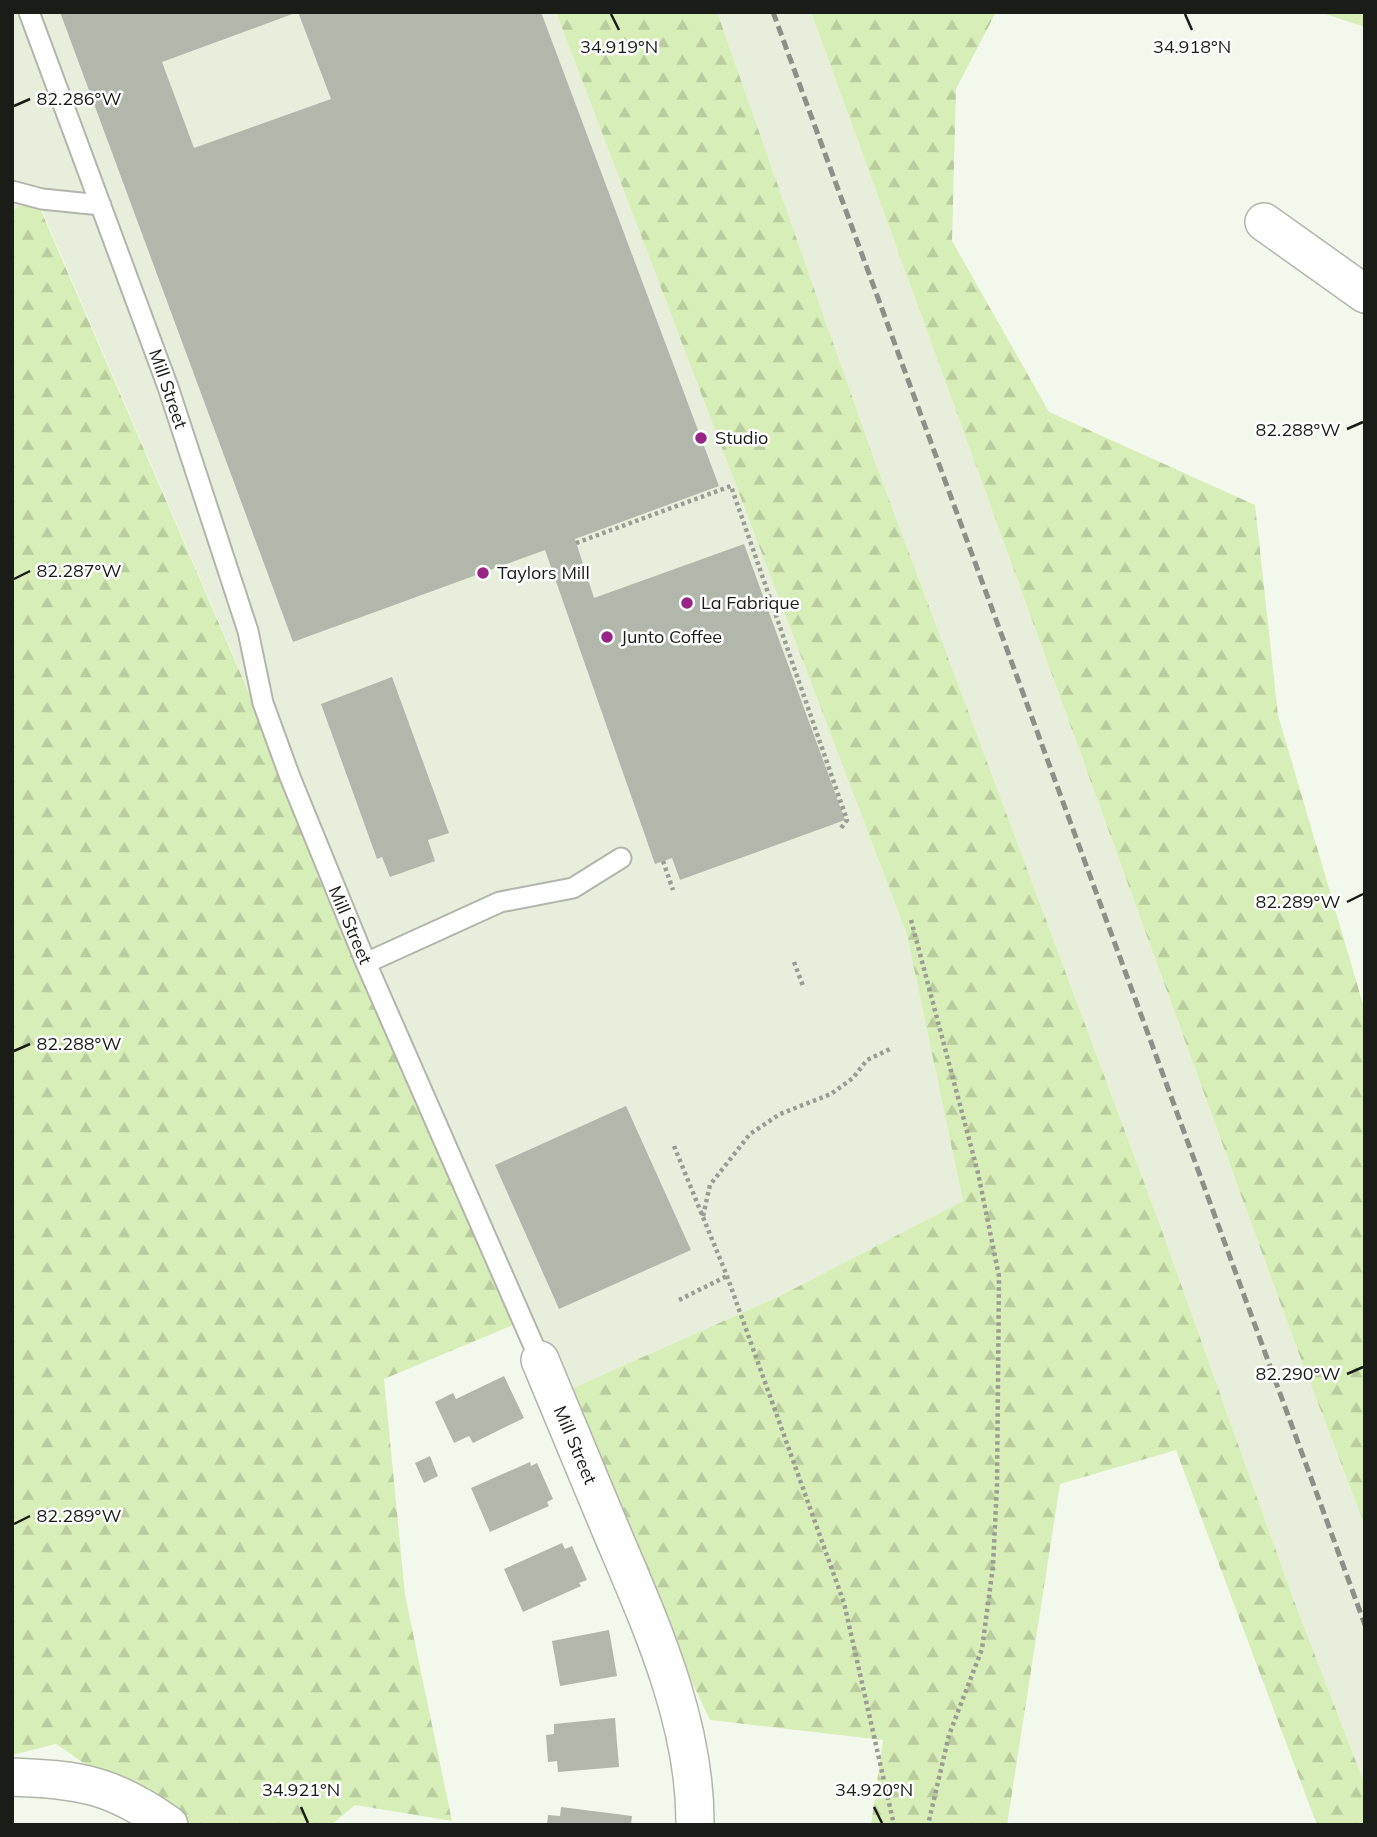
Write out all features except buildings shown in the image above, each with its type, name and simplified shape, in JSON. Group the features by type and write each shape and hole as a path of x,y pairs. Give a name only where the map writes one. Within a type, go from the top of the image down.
{"street":[{"path":"1264,222 1365,294"},
{"name":"Mill Street","path":"540,1360 642,1602 680,1713 692,1773 695,1825"},
{"path":"12,1777 62,1779 100,1787 124,1796 169,1825"}],"lane":[{"name":"Mill Street","path":"29,12 168,387 248,631 263,703 319,852 540,1360"},
{"path":"12,191 42,199 101,205"},
{"path":"366,963 500,902 573,888 621,858"}],"path":[{"path":"576,543 731,486 847,820 841,828"},
{"path":"663,861 673,890"},
{"path":"911,920 978,1173 999,1276 997,1485 990,1590 982,1650 949,1735 928,1825"},
{"path":"794,962 803,986"},
{"path":"703,1217 710,1185 729,1157 750,1134 780,1114 831,1094 853,1078 867,1060 890,1049"},
{"path":"674,1146 727,1276 844,1603 894,1825"},
{"path":"679,1300 727,1276"}],"shaded area":[{"name":"Taylors Mill","path":"12,12 556,12 907,935 963,1201 780,1296 555,1396 520,1322 37,199 12,210"},
{"path":"717,12 811,12 1293,1338 1365,1526 1365,1785 1293,1598 1157,1217 874,459"}],"green space":[{"path":"556,12 717,12 874,459 1157,1217 1293,1598 1365,1785 1365,1825 1317,1825 1176,1450 1060,1484 1007,1825 871,1825 883,1740 710,1720 555,1396 780,1296 963,1201 907,935"},
{"path":"811,12 996,12 956,89 952,241 1049,412 1255,505 1278,715 1365,1011 1365,1526 1293,1338"},
{"path":"1319,12 1365,12 1365,27"},
{"path":"36,199 520,1322 384,1379 405,1595 452,1821 355,1805 331,1825 174,1825 56,1744 12,1755 12,210"}],"railway":[{"path":"773,12 1365,1625"}],"place":[{"name":"Studio","path":"701,438"},
{"name":"Taylors Mill","path":"483,573"},
{"name":"La Fabrique","path":"687,603"},
{"name":"Junto Coffee","path":"607,637"}]}
